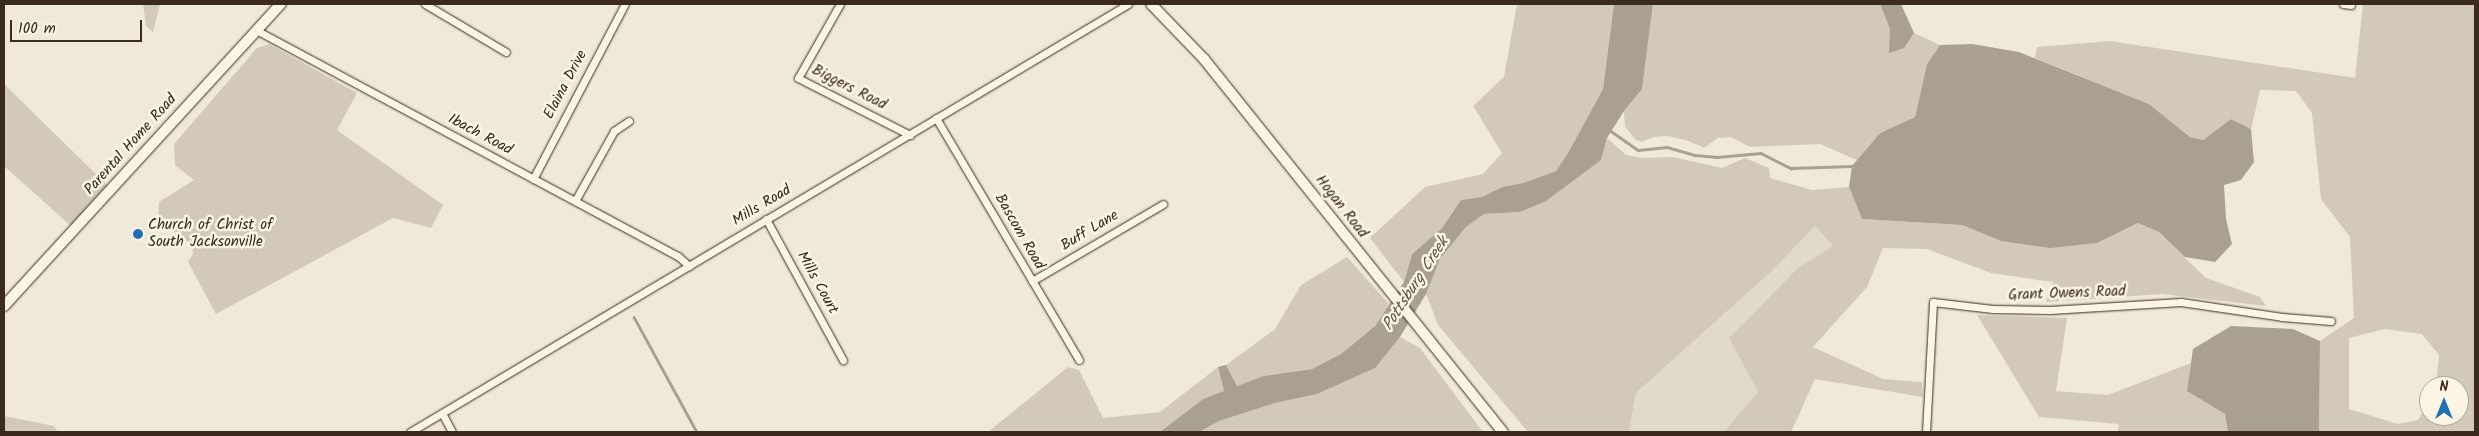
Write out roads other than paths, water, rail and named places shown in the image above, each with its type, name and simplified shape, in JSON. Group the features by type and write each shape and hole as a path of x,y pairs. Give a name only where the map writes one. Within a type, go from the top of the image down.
{"main road":[{"name":"Parental Home Road","path":"4,306 281,4"},
{"name":"Hogan Road","path":"1151,4 1204,59 1503,432"}],"street":[{"path":"425,4 506,52"},
{"name":"Elaina Drive","path":"533,179 625,4"},
{"name":"Biggers Road","path":"840,4 798,78 910,134"},
{"name":"Mills Road","path":"410,432 1128,4"},
{"name":"Ibach Road","path":"256,30 678,256 688,266"},
{"name":"Bascom Road","path":"936,118 1079,360"},
{"path":"575,201 614,132 630,121"},
{"name":"Buff Lane","path":"1032,281 1163,204"},
{"name":"Mills Court","path":"766,219 843,360"},
{"name":"Grant Owens Road","path":"1926,432 1933,302 1993,309 2050,310 2181,302 2282,317 2331,321"},
{"path":"442,413 452,432"}],"water":[{"name":"Pottsburg Creek","path":"1614,4 1653,4 1642,89 1624,111 1607,138 1601,160 1546,201 1520,212 1484,214 1466,227 1440,259 1426,294 1400,337 1375,368 1317,394 1275,403 1219,421 1199,432 1160,432 1203,399 1224,391 1218,367 1226,365 1237,386 1263,376 1312,369 1341,354 1375,326 1404,282 1412,254 1442,228 1461,200 1482,197 1502,187 1523,183 1556,171 1603,89"},
{"path":"1880,4 1901,4 1914,33 1904,48 1889,53 1890,29"},
{"path":"1972,44 2019,52 2149,104 2190,137 2203,140 2231,119 2251,129 2254,162 2241,180 2224,185 2226,219 2232,244 2215,262 2185,257 2159,232 2138,223 2097,243 2050,248 2001,241 1962,225 1862,219 1849,187 1852,166 1880,133 1915,117 1927,64 1940,45"},
{"path":"2231,326 2293,329 2320,341 2319,432 2228,432 2225,414 2187,391 2193,349"}],"waterway":[{"path":"1611,131 1638,150 1667,147 1695,155 1717,157 1761,153 1791,168 1852,166"},
{"path":"634,317 697,432"}],"place":[{"name":"Church of Christ of South Jacksonville","path":"138,234"}]}
